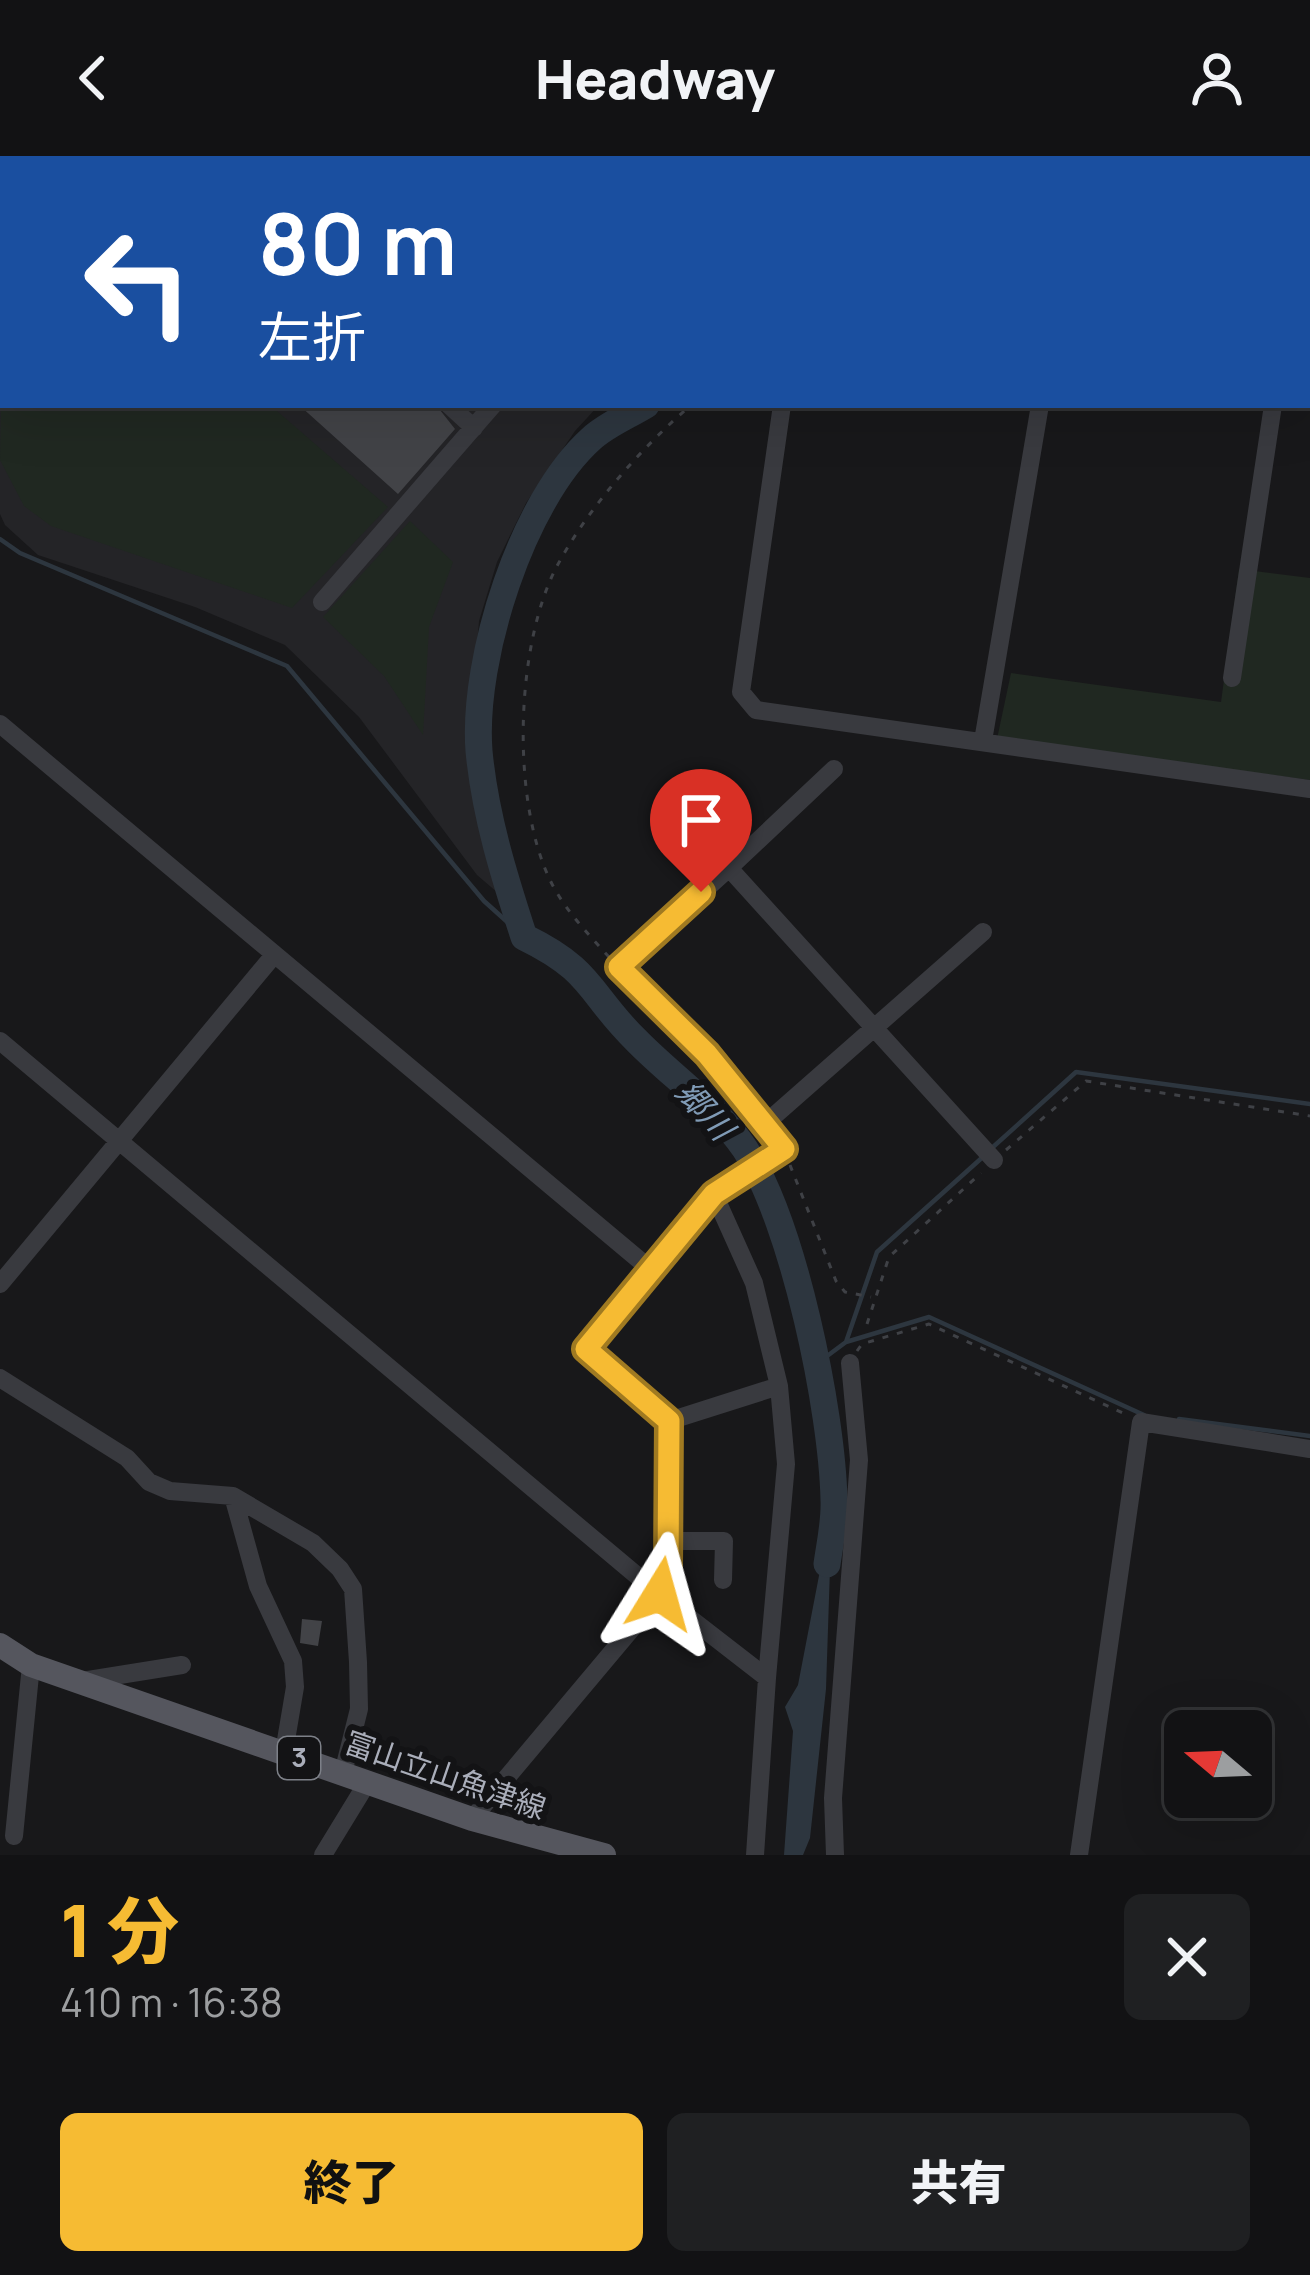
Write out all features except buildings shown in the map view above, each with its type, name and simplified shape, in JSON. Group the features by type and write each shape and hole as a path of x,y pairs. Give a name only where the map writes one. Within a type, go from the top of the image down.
{"main road":[{"name":"富山立山魚津線","path":"0,1646 31,1665 77,1682 551,1849 604,1855"}],"street":[{"path":"452,408 474,428"},
{"path":"322,602 491,408"},
{"path":"782,408 741,692 756,710 1310,790"},
{"path":"983,741 1039,408"},
{"path":"1232,678 1273,408"},
{"path":"0,724 650,1269"},
{"path":"472,1819 660,1594 668,1540 669,1421 586,1349 714,1194 784,1149 707,1054 619,967 834,770"},
{"path":"729,868 994,1160"},
{"path":"766,1123 983,932"},
{"path":"3,1273 274,955"},
{"path":"0,1041 660,1594 767,1678"},
{"path":"714,1194 754,1283 779,1386 786,1464 755,1855"},
{"path":"835,1855 832,1798 859,1460 850,1363"},
{"path":"0,1378 127,1458 149,1482 170,1491 232,1496 313,1543 353,1589 359,1709 355,1778 323,1855"},
{"path":"669,1421 779,1386"},
{"path":"1079,1855 1141,1422 1310,1449"},
{"path":"232,1496 258,1586 293,1661 295,1687 284,1752"},
{"path":"668,1540 724,1541 723,1580"},
{"path":"14,1836 31,1665"},
{"path":"77,1682 182,1665"}],"path":[{"path":"619,967 582,928 544,864 526,789 526,688 536,625 554,572 582,525 688,408"},
{"path":"867,1324 889,1257 1086,1081 1310,1115"},
{"path":"784,1149 836,1281 845,1292 872,1298"},
{"path":"850,1363 862,1344 929,1324 1141,1422"}],"shaded area":[{"path":"0,408 596,408 526,503 497,562 479,621 472,704 474,792 498,893 477,875 359,717 285,645 195,607 38,555 5,525 0,514"},
{"path":"1,408 273,408 388,507 292,608 51,526 24,506 0,460"},
{"path":"410,521 453,562 429,627 423,735 384,676 323,617"},
{"path":"1239,569 1310,578 1310,780 997,739 1011,673 1221,702"},
{"path":"832,1508 826,1689 810,1838 803,1855 784,1855 793,1731 785,1707 798,1685"}],"waterway":[{"name":"郷川","path":"641,408 597,434 566,466 523,541 506,584 484,672 479,714 482,775 496,845 524,937 578,972 636,1040 721,1119 763,1182 794,1270 818,1369 832,1462 834,1508 827,1564"},
{"path":"0,539 20,553 287,666 484,901 524,937"},
{"path":"993,1147 1076,1072 1310,1104"},
{"path":"846,1342 877,1252 985,1155"},
{"path":"815,1365 846,1342 929,1317 1144,1415"},
{"path":"1179,1419 1310,1436"}],"route":[{"path":"660,1594 668,1567 669,1421 586,1349 714,1194 784,1149 707,1054 619,967 701,892"}]}
